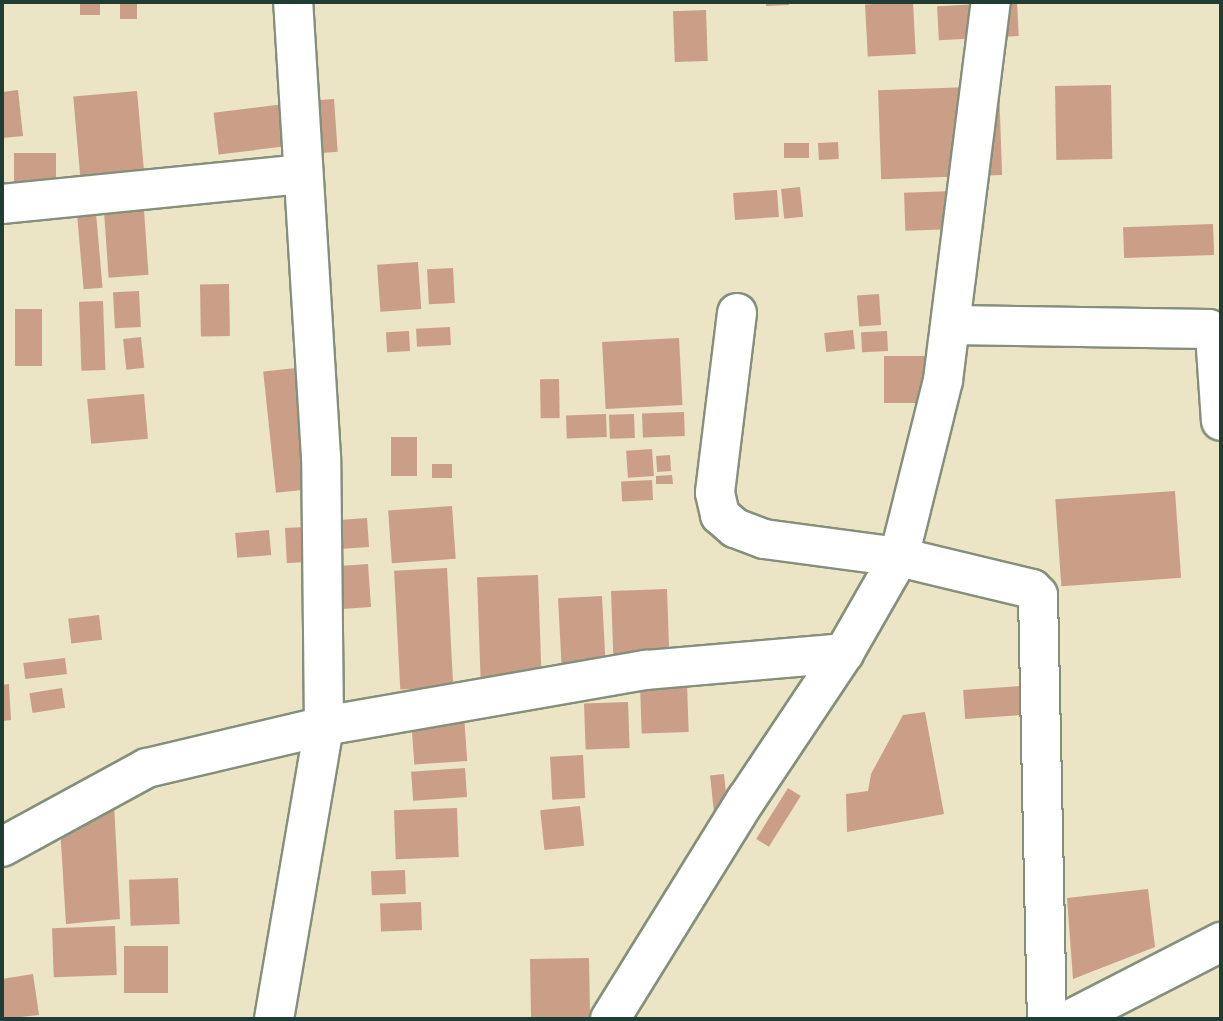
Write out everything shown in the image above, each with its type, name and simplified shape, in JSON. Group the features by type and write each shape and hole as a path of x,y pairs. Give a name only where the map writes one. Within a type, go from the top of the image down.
{"street":[{"path":"274,1019 324,726 321,457 293,2"},
{"path":"610,1019 731,823 844,653 899,557 943,380 991,2"},
{"path":"2,204 303,174"},
{"path":"737,313 715,493 720,515 735,528 764,538 899,557 1032,589 1038,595 1047,1019"},
{"path":"951,325 1209,329 1215,334 1221,421"},
{"path":"2,847 147,768 324,726 646,670 844,653"},
{"path":"1071,1019 1221,942"}],"building":[{"path":"80,2 100,2 100,15 80,15"},
{"path":"120,2 137,2 137,19 120,19"},
{"path":"766,2 789,2 789,5 766,6"},
{"path":"913,2 916,54 868,56 865,5"},
{"path":"1017,2 1019,36 939,40 937,6"},
{"path":"706,10 708,61 675,62 673,11"},
{"path":"1111,85 1112,159 1056,160 1055,86"},
{"path":"999,86 1002,175 881,179 878,90"},
{"path":"18,90 23,136 2,138 2,92"},
{"path":"137,91 144,176 81,181 73,97"},
{"path":"334,99 338,152 305,154 301,101"},
{"path":"285,104 290,146 219,154 214,113"},
{"path":"838,142 839,159 819,160 818,143"},
{"path":"784,143 809,143 809,158 784,158"},
{"path":"14,153 56,153 56,188 14,188"},
{"path":"800,187 803,217 784,219 781,189"},
{"path":"777,190 779,217 735,220 733,193"},
{"path":"983,190 984,228 905,231 904,193"},
{"path":"144,210 149,275 109,278 104,213"},
{"path":"96,213 103,288 84,289 77,215"},
{"path":"1213,224 1214,255 1124,258 1123,227"},
{"path":"418,262 421,309 380,312 377,265"},
{"path":"453,268 455,303 429,304 427,269"},
{"path":"229,284 230,336 201,336 200,285"},
{"path":"139,291 141,327 115,328 113,292"},
{"path":"879,294 881,325 859,326 857,296"},
{"path":"103,301 105,370 81,371 79,302"},
{"path":"15,309 42,309 42,366 15,366"},
{"path":"450,327 451,345 417,347 416,329"},
{"path":"853,330 855,349 826,352 824,333"},
{"path":"409,331 410,351 387,352 386,332"},
{"path":"887,331 888,351 862,352 861,332"},
{"path":"141,337 144,368 126,370 123,339"},
{"path":"679,338 683,405 606,409 602,342"},
{"path":"884,356 943,356 943,403 884,403"},
{"path":"306,367 319,488 276,493 263,371"},
{"path":"540,379 559,379 560,418 541,418"},
{"path":"144,394 148,439 91,444 87,399"},
{"path":"684,412 685,436 643,437 642,413"},
{"path":"606,414 607,437 567,438 566,415"},
{"path":"634,414 635,438 610,439 609,415"},
{"path":"391,437 417,437 417,476 391,476"},
{"path":"652,449 654,476 628,478 626,451"},
{"path":"670,455 671,471 657,472 656,456"},
{"path":"432,464 452,464 452,478 432,478"},
{"path":"672,475 673,484 656,484 656,476"},
{"path":"652,480 653,500 622,502 621,482"},
{"path":"1175,491 1181,578 1061,586 1055,499"},
{"path":"452,506 456,559 392,563 388,510"},
{"path":"367,518 369,547 324,550 322,521"},
{"path":"306,527 308,562 287,563 285,528"},
{"path":"269,530 271,555 237,558 235,533"},
{"path":"368,564 371,607 324,610 321,567"},
{"path":"447,568 453,687 400,690 394,571"},
{"path":"538,575 542,680 481,682 477,577"},
{"path":"667,589 670,661 614,663 611,591"},
{"path":"602,596 606,666 562,668 558,598"},
{"path":"99,615 102,640 71,644 68,619"},
{"path":"65,658 67,674 25,679 23,663"},
{"path":"9,684 11,720 2,721 2,685"},
{"path":"687,684 689,732 642,734 640,686"},
{"path":"1020,686 1022,715 965,719 963,690"},
{"path":"62,688 65,708 33,713 29,693"},
{"path":"628,702 630,748 586,750 584,704"},
{"path":"925,712 944,814 847,832 846,794 868,791 871,774 903,715"},
{"path":"464,715 467,761 414,765 411,719"},
{"path":"583,755 585,798 552,800 550,757"},
{"path":"465,768 467,797 413,801 411,772"},
{"path":"724,774 728,813 714,814 710,775"},
{"path":"788,788 801,796 769,847 756,839"},
{"path":"114,804 120,919 66,924 60,827"},
{"path":"580,806 584,846 544,850 540,810"},
{"path":"457,808 459,857 396,859 394,810"},
{"path":"405,870 406,894 372,895 371,871"},
{"path":"178,878 180,924 131,926 129,880"},
{"path":"1148,889 1155,947 1073,979 1067,898"},
{"path":"421,902 422,930 381,931 380,903"},
{"path":"115,926 117,975 54,977 52,928"},
{"path":"124,946 168,946 168,993 124,993"},
{"path":"589,958 590,1019 531,1019 530,959"},
{"path":"33,974 39,1015 2,1019 2,979"}]}
